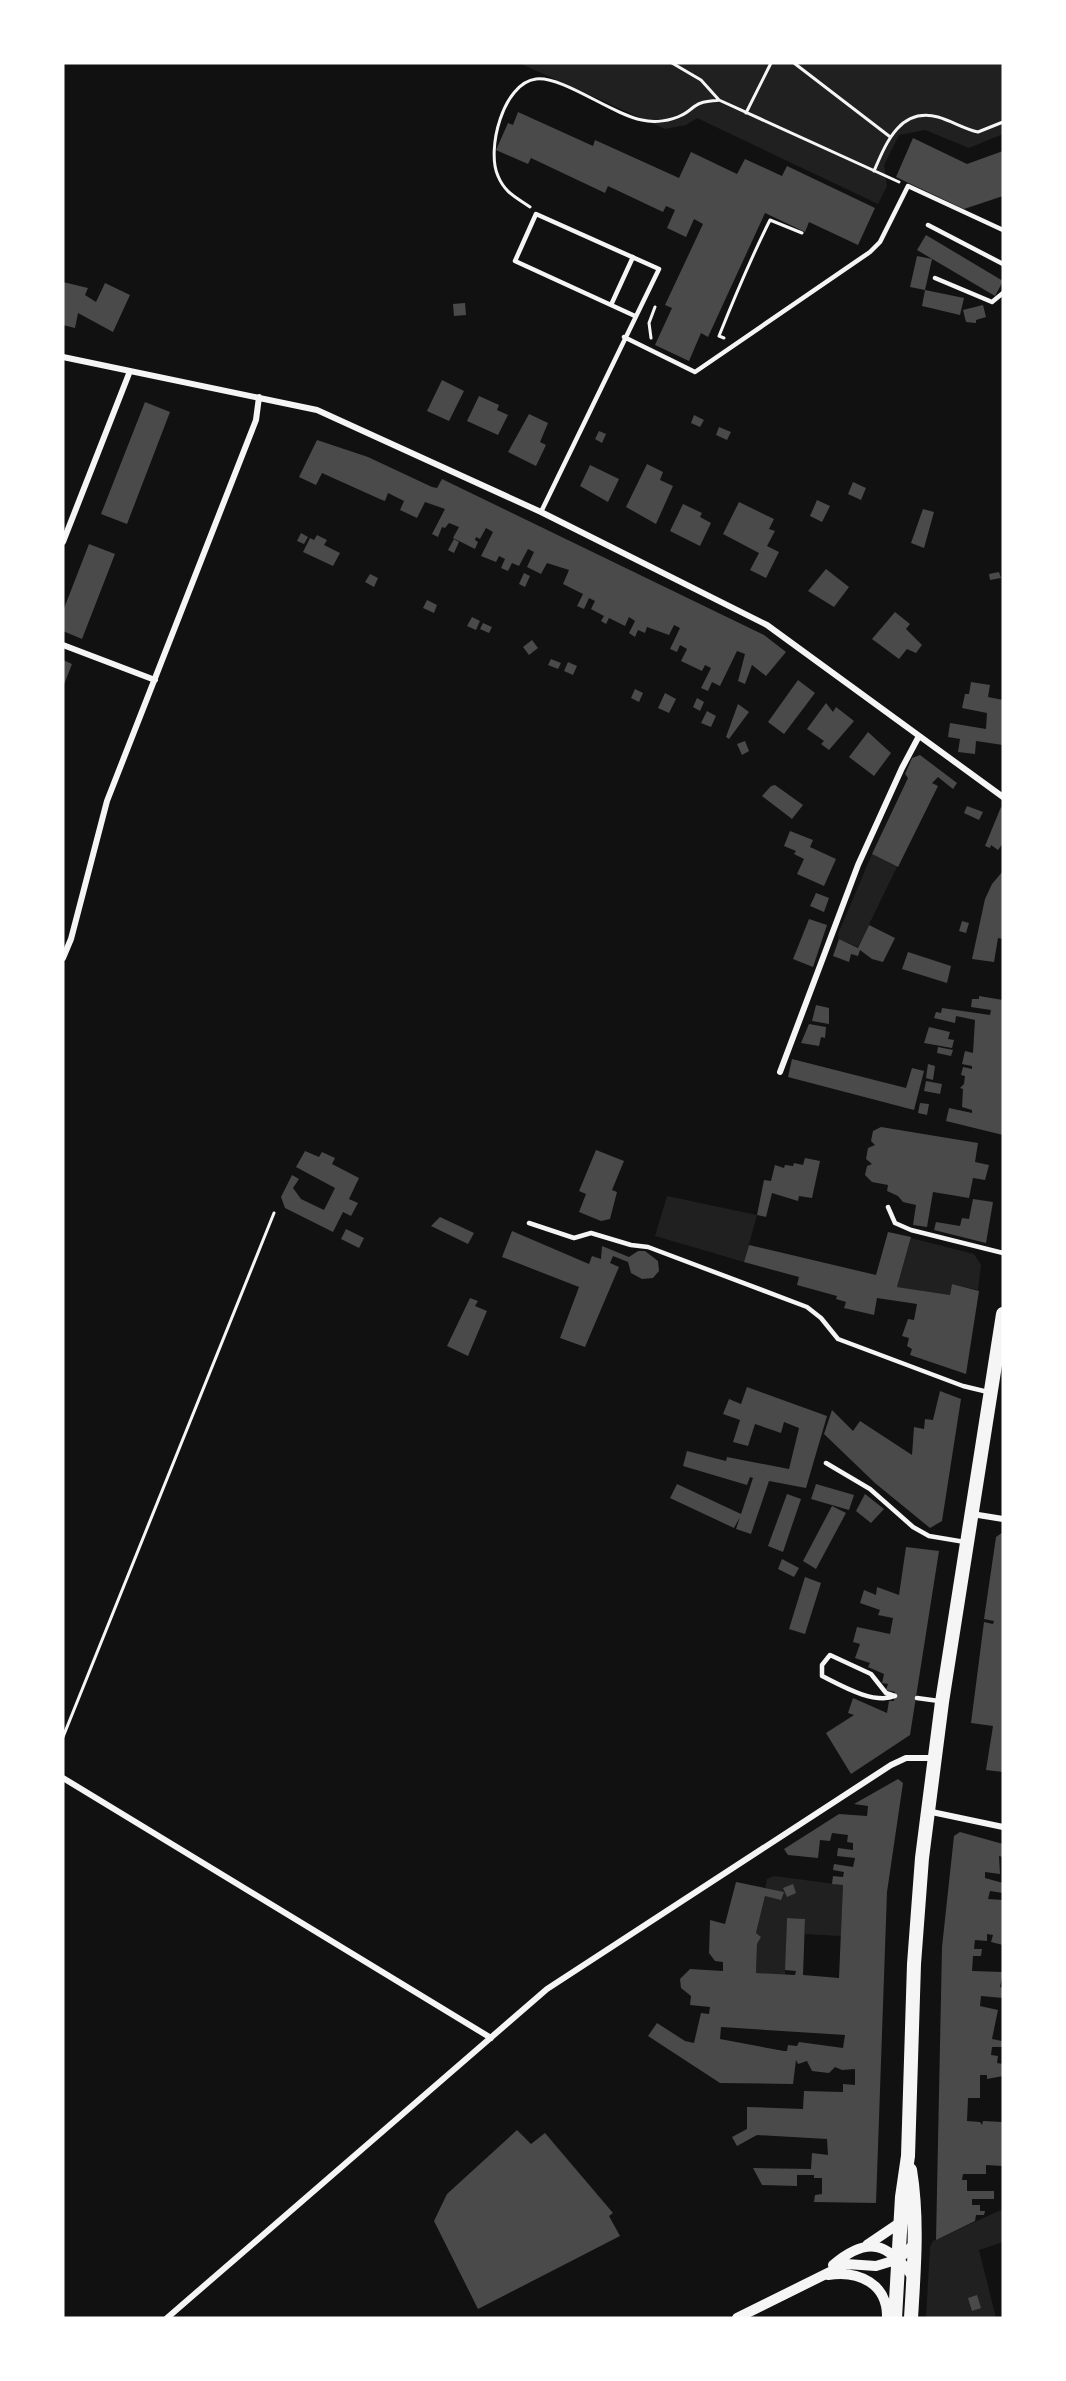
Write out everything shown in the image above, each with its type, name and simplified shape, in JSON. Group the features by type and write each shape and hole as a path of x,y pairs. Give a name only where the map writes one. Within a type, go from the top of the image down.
{"main road":[{"path":"895,2318 908,2156 914,1964 927,1811 1003,1314"},
{"path":"908,2156 914,2195 912,2318"}],"street":[{"path":"63,357 317,410 541,512 767,625 1003,797"},
{"path":"63,542 130,371"},
{"path":"63,958 71,939 107,801 256,420 259,397"},
{"path":"63,645 155,680"},
{"path":"780,1072 854,875 902,768 919,736"},
{"path":"972,1514 1003,1519"},
{"path":"167,2318 561,1979 858,1785 906,1758 934,1758"},
{"path":"63,1778 491,2038"},
{"path":"927,1811 1003,1827"},
{"path":"819,2276 837,2261 867,2245 901,2222"},
{"path":"736,2318 846,2264 876,2266 899,2259 914,2244"},
{"path":"867,2245 882,2247 899,2259 914,2277"},
{"path":"819,2276 847,2274 875,2284 886,2300 887,2318"}],"lane":[{"path":"624,337 695,372 870,252 880,242 908,186 1003,230"},
{"path":"541,512 659,269 536,214 515,261 635,316"},
{"path":"928,225 1003,264"},
{"path":"611,305 633,257"},
{"path":"935,278 992,302 1003,293"},
{"path":"888,1207 895,1223 911,1230 1003,1253"},
{"path":"530,1223 574,1238 591,1233 648,1247 793,1300 814,1312 838,1339 963,1386 991,1392"},
{"path":"826,1463 870,1489 913,1527 929,1536 967,1542"},
{"path":"830,1655 855,1664 872,1674 886,1693 895,1696 879,1698 841,1685 822,1676 822,1665 830,1655"},
{"path":"917,1698 942,1702"}],"path":[{"path":"672,63 701,80 719,100 908,186"},
{"path":"746,112 771,63"},
{"path":"794,63 889,136"},
{"path":"536,214 504,188 496,173 494,155 500,120 508,100 519,87 534,79 549,80 626,116 643,121 665,121 682,116 700,103 719,100"},
{"path":"874,171 889,136 896,128 911,119 925,116 937,117 978,132 1003,122"},
{"path":"732,340 719,336 746,267 770,220 802,233"},
{"path":"651,341 649,323 657,303"},
{"path":"63,1737 274,1213"}],"shaded area":[{"path":"519,63 1003,63 1003,134 969,148 925,130 899,135 884,165 887,186 878,204 697,118 686,125 665,129"},
{"path":"872,854 897,867 858,947 839,939 838,934"},
{"path":"667,1196 757,1215 744,1262 655,1236"},
{"path":"911,1238 974,1254 981,1265 978,1290 952,1284 950,1295 897,1287"},
{"path":"774,1876 843,1885 841,1936 805,1934 805,1919 787,1918 785,1975 756,1973 757,1944 761,1937 756,1933 765,1896 783,1892 765,1889 767,1879"},
{"path":"1003,2209 1003,2242 979,2250 996,2318 926,2318 930,2247 933,2241"}],"building":[{"path":"518,112 593,146 595,140 679,178 691,152 737,174 745,159 782,176 787,166 875,208 858,245 809,222 805,232 765,213 708,337 701,333 689,361 655,345 672,308 665,305 703,224 694,219 686,237 667,228 675,210 666,206 663,212 608,186 605,193 531,158 528,164 496,150 508,123 513,125"},
{"path":"913,138 967,164 1003,151 1003,196 964,209 896,177"},
{"path":"926,235 1003,281 995,296 917,250"},
{"path":"917,256 932,259 925,290 910,287"},
{"path":"63,282 88,288 85,295 96,302 105,283 130,295 113,332 78,313 75,328 63,325"},
{"path":"925,290 964,298 960,315 922,306"},
{"path":"465,303 466,315 454,316 453,304"},
{"path":"983,305 986,317 976,320 976,323 966,322 963,310"},
{"path":"442,380 464,391 449,421 427,411"},
{"path":"479,396 499,405 497,410 508,415 498,435 467,421"},
{"path":"145,402 170,412 127,524 101,514"},
{"path":"529,414 548,423 540,442 546,445 536,466 508,452"},
{"path":"694,415 704,420 700,427 691,423"},
{"path":"719,427 731,432 727,440 716,435"},
{"path":"599,431 606,434 602,443 595,439"},
{"path":"317,440 368,457 432,487 437,488 442,479 764,635 786,652 766,676 752,665 745,684 738,681 745,654 737,651 720,686 712,682 708,691 701,688 711,668 705,665 702,671 681,661 687,649 680,645 677,652 670,649 680,628 674,625 669,635 647,627 645,633 638,630 635,637 629,633 635,621 629,617 625,626 609,618 606,624 601,621 604,616 591,609 595,601 589,598 584,609 577,606 583,594 563,584 569,570 547,563 541,574 527,567 534,552 528,549 519,566 512,563 508,571 501,568 505,559 499,556 496,562 481,556 493,532 486,528 480,539 476,537 475,540 478,542 475,549 453,538 459,527 449,523 445,528 442,527 438,537 432,534 445,509 425,502 417,518 400,510 404,501 388,493 385,501 322,473 316,485 299,477"},
{"path":"647,464 663,472 660,480 673,486 656,524 626,507"},
{"path":"590,465 619,479 608,502 580,486"},
{"path":"853,482 866,488 861,500 848,494"},
{"path":"817,500 830,506 822,522 810,516"},
{"path":"739,502 774,519 769,529 775,531 767,546 779,552 766,578 750,570 759,553 723,534"},
{"path":"683,504 702,513 700,517 711,523 700,546 670,531"},
{"path":"923,509 934,512 924,548 911,543"},
{"path":"301,533 308,537 304,544 297,541"},
{"path":"317,535 327,540 324,545 340,553 333,566 303,552 310,538 314,540"},
{"path":"454,539 459,542 454,553 448,550"},
{"path":"89,544 115,554 82,639 63,631 63,611"},
{"path":"826,569 849,587 834,607 808,591"},
{"path":"999,572 1001,578 990,580 989,574"},
{"path":"524,573 530,576 525,587 519,584"},
{"path":"370,574 378,578 374,587 365,582"},
{"path":"427,600 437,605 434,613 423,608"},
{"path":"895,612 910,624 906,629 922,645 916,653 907,649 899,659 872,639"},
{"path":"472,617 480,621 476,630 467,626"},
{"path":"483,623 492,627 489,633 480,629"},
{"path":"532,640 538,648 529,655 523,647"},
{"path":"551,659 561,663 558,669 548,665"},
{"path":"63,660 72,664 63,687"},
{"path":"568,662 577,666 573,675 564,671"},
{"path":"798,680 815,693 784,734 768,722"},
{"path":"971,682 990,685 988,697 1003,700 1003,745 976,741 975,754 958,752 960,739 948,737 950,723 986,729 987,713 962,708 965,694 969,694"},
{"path":"635,689 643,693 639,702 631,698"},
{"path":"665,693 676,699 669,713 658,708"},
{"path":"697,698 704,702 700,711 693,707"},
{"path":"826,703 833,712 836,707 854,721 829,750 821,744 824,741 807,729"},
{"path":"738,704 749,712 729,739 726,737"},
{"path":"707,711 716,716 711,727 701,723"},
{"path":"868,732 891,753 874,776 849,757"},
{"path":"745,741 749,751 742,755 737,744"},
{"path":"920,755 957,783 953,789 938,777 932,783 938,786 898,867 872,854 908,778 905,774 912,758"},
{"path":"775,785 803,805 792,819 762,796 771,786"},
{"path":"967,806 983,812 979,820 964,813"},
{"path":"1001,807 1003,809 1003,843 998,850 991,845 990,848 985,846"},
{"path":"790,831 813,840 810,847 836,859 824,886 797,874 804,859 794,854 796,851 784,846"},
{"path":"1003,871 1003,939 998,938 994,962 972,959 985,899 992,884"},
{"path":"816,893 829,898 824,912 810,906"},
{"path":"809,919 827,925 813,967 793,959"},
{"path":"962,921 969,923 966,933 959,931"},
{"path":"869,925 895,938 883,962 872,959 860,950 858,956 851,954 849,962 833,956 839,939 858,948"},
{"path":"908,952 951,966 947,983 902,969"},
{"path":"979,996 1003,1000 1003,1135 946,1121 949,1108 972,1113 972,1110 962,1107 963,1089 960,1088 964,1084 965,1076 961,1075 963,1067 972,1069 972,1066 962,1064 965,1051 973,1053 975,1020 956,1016 955,1023 934,1018 936,1012 941,1013 942,1008 990,1015 991,1010 971,1007 972,999 979,999"},
{"path":"816,1005 829,1008 829,1024 812,1021"},
{"path":"809,1024 826,1027 825,1038 821,1037 819,1046 801,1043"},
{"path":"929,1027 950,1032 948,1039 954,1040 952,1048 924,1043"},
{"path":"938,1047 953,1050 951,1056 937,1053"},
{"path":"792,1059 906,1088 912,1068 924,1071 914,1110 788,1077"},
{"path":"928,1064 935,1066 933,1080 926,1078"},
{"path":"926,1081 942,1084 940,1094 924,1091"},
{"path":"920,1103 929,1104 927,1115 918,1113"},
{"path":"881,1127 978,1143 975,1162 989,1165 985,1180 973,1178 969,1198 933,1192 927,1227 913,1225 916,1205 903,1202 898,1196 887,1191 888,1185 872,1182 865,1175 867,1166 872,1164 866,1159 868,1148 875,1145 871,1141 873,1131"},
{"path":"596,1150 624,1161 612,1190 617,1192 610,1219 601,1221 579,1212 586,1194 579,1191"},
{"path":"305,1151 319,1157 322,1152 335,1158 332,1164 359,1178 349,1199 358,1203 351,1216 343,1212 333,1232 285,1208 281,1197 292,1175 299,1179 293,1188 301,1199 324,1210 335,1188 296,1167"},
{"path":"805,1158 820,1161 812,1198 799,1196 798,1201 772,1193 766,1217 757,1215 764,1180 771,1181 775,1165 784,1168 785,1165 793,1166 794,1163 803,1165"},
{"path":"973,1199 993,1202 986,1243 934,1230 936,1222 960,1226 962,1218 969,1219"},
{"path":"440,1217 474,1233 468,1244 431,1226"},
{"path":"346,1229 364,1238 359,1248 341,1239"},
{"path":"512,1231 589,1264 592,1256 601,1259 602,1246 629,1257 638,1251 645,1251 658,1261 659,1271 653,1278 642,1279 631,1273 628,1262 613,1256 610,1263 619,1267 585,1347 560,1338 579,1287 502,1257"},
{"path":"888,1232 911,1237 897,1287 950,1295 952,1284 979,1291 966,1374 910,1355 912,1349 907,1346 909,1338 902,1336 908,1319 914,1320 917,1304 877,1298 874,1315 844,1308 846,1302 836,1299 837,1296 797,1285 799,1277 744,1262 749,1245 876,1275"},
{"path":"470,1298 478,1301 475,1306 487,1311 468,1356 447,1346"},
{"path":"747,1387 827,1416 806,1488 769,1481 751,1534 736,1529 740,1517 734,1528 670,1498 677,1484 741,1514 753,1478 750,1477 747,1485 683,1466 687,1451 726,1461 727,1457 789,1469 799,1428 784,1422 781,1433 755,1424 748,1446 733,1442 740,1420 723,1414 729,1399 741,1404"},
{"path":"940,1391 961,1399 942,1521 930,1528 875,1483 824,1434 832,1410 853,1431 860,1421 912,1455 914,1427 924,1429 925,1419 933,1420"},
{"path":"816,1484 854,1495 849,1510 811,1499"},
{"path":"787,1494 801,1499 783,1552 768,1546"},
{"path":"865,1494 884,1509 871,1523 856,1511"},
{"path":"832,1506 846,1513 816,1569 803,1561"},
{"path":"1003,1532 1003,1772 986,1770 993,1726 971,1723 984,1622 993,1624 994,1621 984,1619 996,1537"},
{"path":"906,1547 939,1551 910,1735 851,1774 826,1733 854,1715 848,1713 853,1698 887,1713 889,1701 894,1701 895,1692 886,1690 888,1684 882,1683 884,1674 868,1667 870,1663 855,1658 860,1644 853,1642 857,1627 890,1634 893,1618 878,1615 880,1610 860,1603 864,1590 876,1595 877,1587 899,1595"},
{"path":"782,1559 799,1568 794,1577 778,1569"},
{"path":"805,1577 821,1583 805,1634 789,1629"},
{"path":"898,1779 903,1783 887,1892 876,2203 814,2202 815,2195 822,2194 822,2178 814,2178 814,2175 797,2175 797,2186 762,2185 753,2168 811,2169 812,2153 828,2155 827,2139 757,2135 737,2146 732,2137 747,2129 747,2107 803,2109 804,2091 843,2092 843,2084 855,2085 855,2069 842,2070 835,2067 829,2073 812,2071 807,2061 798,2064 796,2060 793,2084 720,2083 648,2036 657,2023 685,2041 694,2043 701,2013 709,2014 710,2007 690,2005 691,1996 681,1988 680,1979 690,1969 723,1971 723,1962 715,1961 709,1953 710,1920 725,1924 736,1882 784,1892 781,1900 765,1896 756,1933 761,1937 757,1944 756,1973 795,1975 796,1971 785,1970 787,1918 805,1919 803,1975 839,1978 843,1885 832,1884 833,1876 843,1877 844,1872 833,1870 834,1864 853,1867 855,1858 837,1856 838,1848 853,1850 853,1843 847,1842 848,1835 832,1833 830,1841 820,1840 818,1858 788,1855 784,1849 839,1814 867,1816 868,1806 854,1804","holes":["721,2027 845,2035 843,2048 799,2042 797,2046 788,2045 787,2051 720,2039"]},
{"path":"960,1832 1003,1844 1003,1857 999,1856 1000,1874 985,1872 985,1878 1003,1883 1003,1893 990,1891 988,1899 1003,1900 1003,1945 991,1942 993,1935 987,1934 987,1941 975,1940 974,1949 982,1949 981,1956 973,1956 972,1971 1003,1972 1000,1987 1003,1988 1003,1998 981,1996 980,2006 998,2010 992,2039 1002,2041 1002,2047 992,2047 991,2055 998,2056 997,2063 1003,2064 1003,2076 987,2079 987,2075 980,2075 980,2098 968,2098 967,2121 980,2122 982,2125 983,2121 1003,2122 1003,2166 986,2165 986,2174 963,2174 962,2180 967,2180 967,2191 994,2191 994,2199 972,2199 972,2205 980,2205 980,2211 985,2211 984,2215 976,2215 975,2221 936,2240 942,1947 954,1836"},
{"path":"793,1884 796,1893 787,1897 783,1888"},
{"path":"517,2130 531,2144 545,2133 613,2213 609,2216 620,2236 478,2309 434,2221 447,2194"},
{"path":"977,2295 981,2308 972,2311 968,2298"}]}
